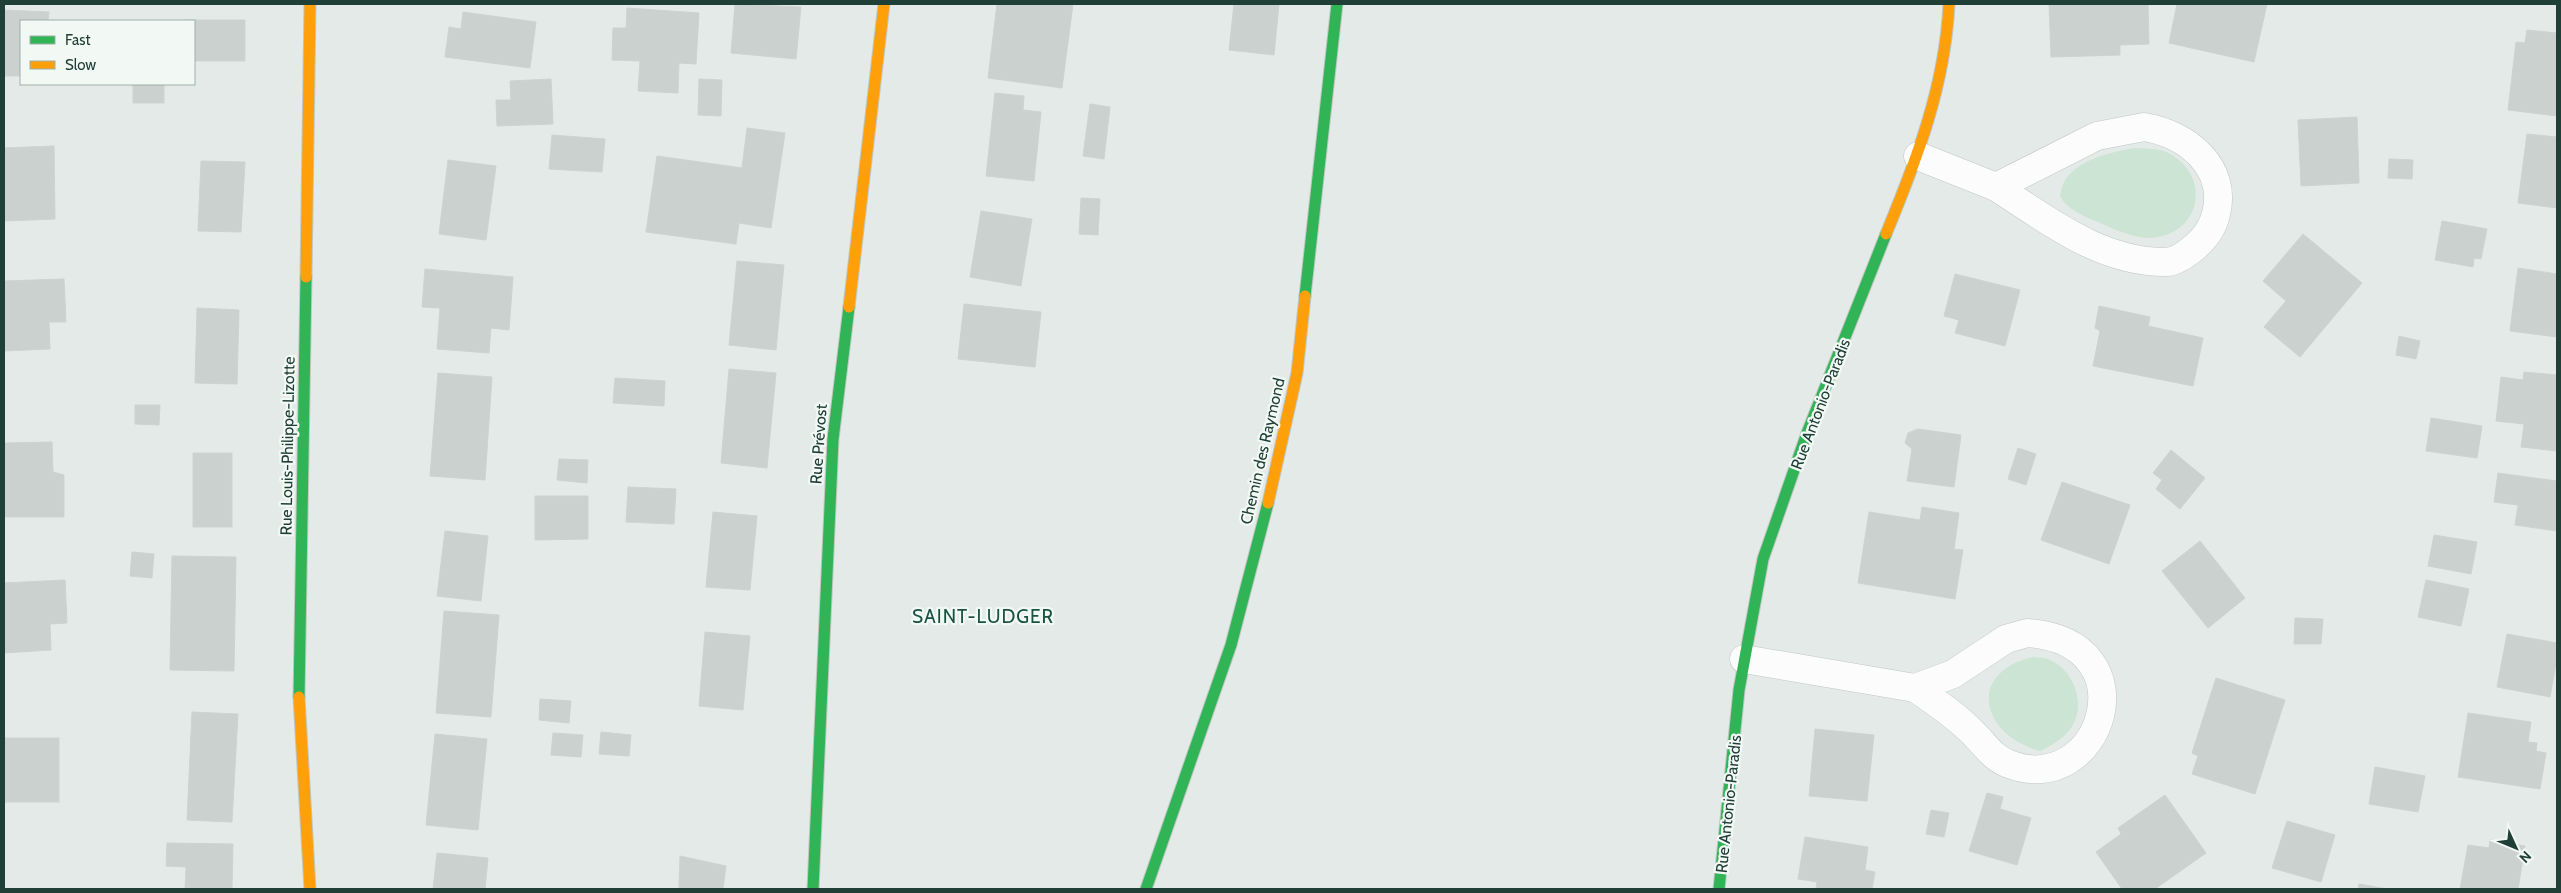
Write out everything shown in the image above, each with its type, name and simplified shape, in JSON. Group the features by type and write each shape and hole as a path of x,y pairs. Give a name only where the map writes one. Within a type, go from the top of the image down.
{"street":[{"name":"Rue Louis-Philippe-Lizotte","path":"310,4 299,696 310,889"},
{"name":"Rue Prévost","path":"813,889 833,439 884,4"},
{"name":"Chemin des Raymond","path":"1146,889 1231,645 1268,502 1297,374 1337,4"},
{"name":"Rue Antonio-Paradis","path":"1720,889 1726,804 1744,659 1761,570 1796,463 1918,156 1937,98 1949,39 1949,4"},
{"path":"1918,156 1996,187 2067,233 2094,246 2146,261 2170,262 2186,254 2201,242 2213,226 2220,199 2214,174 2199,154 2182,140 2164,130 2144,127 2097,136 1996,187"},
{"path":"1744,659 1916,688 1975,735 1990,752 2009,764 2031,769 2054,766 2074,756 2091,740 2100,719 2103,696 2098,675 2080,652 2069,643 2049,635 2027,633 2006,639 1954,674 1916,688"}],"green space":[{"path":"2136,148 2158,150 2170,154 2184,164 2192,177 2196,191 2195,205 2189,217 2179,228 2166,235 2148,238 2124,233 2077,212 2067,205 2060,196 2063,184 2078,167 2113,152"},
{"path":"2033,657 2048,659 2065,671 2071,679 2078,699 2076,719 2071,728 2061,739 2040,751 2020,743 2005,732 1994,719 1989,704 1990,690 1997,676 2011,665"}],"building":[{"path":"735,4 801,7 796,59 731,53"},
{"path":"997,4 1073,4 1062,88 988,78"},
{"path":"1234,4 1279,4 1274,55 1229,50"},
{"path":"2049,4 2148,4 2149,44 2120,45 2120,55 2051,57"},
{"path":"2177,4 2267,4 2254,62 2169,43"},
{"path":"627,8 699,13 696,64 679,63 678,93 638,91 640,61 612,60 613,28 626,28"},
{"path":"4,10 49,12 48,20 20,20 20,76 4,76"},
{"path":"463,12 536,22 530,68 445,57 449,27 461,29"},
{"path":"195,20 245,20 245,61 195,61"},
{"path":"2527,30 2557,33 2557,116 2508,110 2516,42 2525,43"},
{"path":"551,79 553,124 497,126 496,100 511,100 510,81"},
{"path":"699,79 722,80 721,116 698,115"},
{"path":"133,85 164,85 164,103 133,103"},
{"path":"995,93 1024,96 1023,110 1041,112 1034,181 986,176"},
{"path":"1090,104 1110,107 1104,159 1083,156"},
{"path":"2357,117 2359,183 2301,186 2298,120"},
{"path":"747,128 785,133 771,228 739,223 736,244 646,232 657,156 742,168"},
{"path":"2527,134 2557,137 2557,208 2518,203"},
{"path":"552,135 605,139 602,172 549,169"},
{"path":"54,146 55,219 4,221 4,148"},
{"path":"2389,159 2413,160 2412,179 2388,178"},
{"path":"448,160 496,166 486,240 439,234"},
{"path":"201,161 245,162 241,232 198,231"},
{"path":"1081,198 1100,199 1098,235 1079,234"},
{"path":"981,211 1032,219 1021,286 970,277"},
{"path":"2442,221 2487,229 2481,259 2474,258 2473,267 2435,260"},
{"path":"2303,234 2362,283 2300,357 2264,327 2286,301 2263,281"},
{"path":"737,261 784,265 776,350 729,345"},
{"path":"2518,268 2557,274 2557,337 2510,331"},
{"path":"425,269 513,277 509,330 491,328 489,353 437,349 440,308 422,307"},
{"path":"1955,274 2020,290 2005,346 1955,333 1959,320 1944,316"},
{"path":"64,279 66,322 49,322 50,349 4,351 4,281"},
{"path":"964,304 1041,312 1035,367 958,359"},
{"path":"2099,306 2150,317 2148,326 2203,338 2193,386 2093,366 2100,331 2095,328"},
{"path":"197,308 239,310 237,384 195,383"},
{"path":"2399,336 2420,341 2416,359 2396,355"},
{"path":"729,369 776,373 767,468 721,463"},
{"path":"2524,372 2557,375 2557,451 2521,447 2524,424 2496,421 2501,377 2523,380"},
{"path":"438,373 492,377 485,480 430,476"},
{"path":"615,378 665,381 664,406 613,403"},
{"path":"135,405 160,405 159,425 135,424"},
{"path":"2431,418 2482,426 2477,458 2426,451"},
{"path":"1918,429 1961,435 1954,487 1907,481 1912,449 1905,443 1908,433"},
{"path":"52,442 53,472 64,475 64,517 4,517 4,443"},
{"path":"2018,448 2036,454 2026,485 2008,479"},
{"path":"2171,450 2205,478 2180,509 2156,489 2162,480 2153,473"},
{"path":"193,453 232,453 232,527 193,527"},
{"path":"559,459 588,460 587,483 557,480"},
{"path":"2498,473 2557,481 2557,531 2515,525 2518,505 2494,502"},
{"path":"2062,482 2130,505 2109,564 2041,540"},
{"path":"628,487 676,489 674,524 626,522"},
{"path":"535,496 588,496 588,539 535,540"},
{"path":"1922,507 1959,513 1954,549 1963,550 1955,599 1858,583 1869,512 1920,520"},
{"path":"713,512 757,516 750,590 706,587"},
{"path":"445,531 488,536 481,601 437,596"},
{"path":"2434,535 2477,542 2471,574 2428,566"},
{"path":"2200,541 2245,598 2208,628 2162,571"},
{"path":"132,552 154,554 152,578 130,576"},
{"path":"172,556 236,557 234,671 170,670"},
{"path":"65,580 67,623 50,624 51,650 4,653 4,583"},
{"path":"2426,580 2469,589 2461,626 2418,617"},
{"path":"444,611 499,615 491,717 436,713"},
{"path":"2295,618 2323,619 2321,644 2294,644"},
{"path":"705,632 750,636 743,710 699,706"},
{"path":"2507,634 2557,643 2557,658 2550,697 2497,687"},
{"path":"2216,678 2285,700 2255,794 2192,774 2198,756 2192,753"},
{"path":"540,699 571,701 569,723 539,720"},
{"path":"192,712 238,714 232,822 187,820"},
{"path":"2468,713 2531,722 2528,742 2537,743 2536,751 2546,753 2540,789 2458,777"},
{"path":"1815,729 1874,735 1867,801 1809,796"},
{"path":"601,732 631,735 629,756 599,754"},
{"path":"553,733 583,735 581,757 551,755"},
{"path":"435,734 487,739 478,830 426,825"},
{"path":"4,738 59,738 59,802 4,802"},
{"path":"2375,767 2425,776 2418,812 2369,804"},
{"path":"1987,793 2003,797 2000,809 2031,818 2017,865 1969,851"},
{"path":"2165,795 2206,853 2155,889 2122,889 2096,852 2121,834 2118,828"},
{"path":"1931,810 1949,813 1944,837 1926,834"},
{"path":"2287,821 2335,835 2321,882 2272,868"},
{"path":"1805,837 1868,847 1865,870 1875,872 1872,889 1816,889 1817,882 1798,879"},
{"path":"2490,840 2525,846 2518,889 2460,889 2468,845 2489,848"},
{"path":"167,843 233,844 232,889 185,889 186,867 166,866"},
{"path":"437,853 488,858 485,889 433,889"},
{"path":"680,856 726,866 723,889 679,889"},
{"path":"2359,884 2387,889 2358,889"}],"traffic: fast":[{"path":"1305,296 1337,4"},
{"path":"1719,889 1739,690 1763,559 1807,433 1886,234"},
{"path":"299,697 306,277"},
{"path":"813,889 833,439 849,307"},
{"path":"1146,889 1231,645 1268,503"}],"traffic: slow":[{"path":"306,277 310,4"},
{"path":"849,307 884,4"},
{"path":"1886,234 1928,122 1942,64 1949,4"},
{"path":"1268,503 1297,373 1305,296"},
{"path":"299,697 310,889"}],"district":[{"name":"SAINT-LUDGER","path":"983,616"}]}
